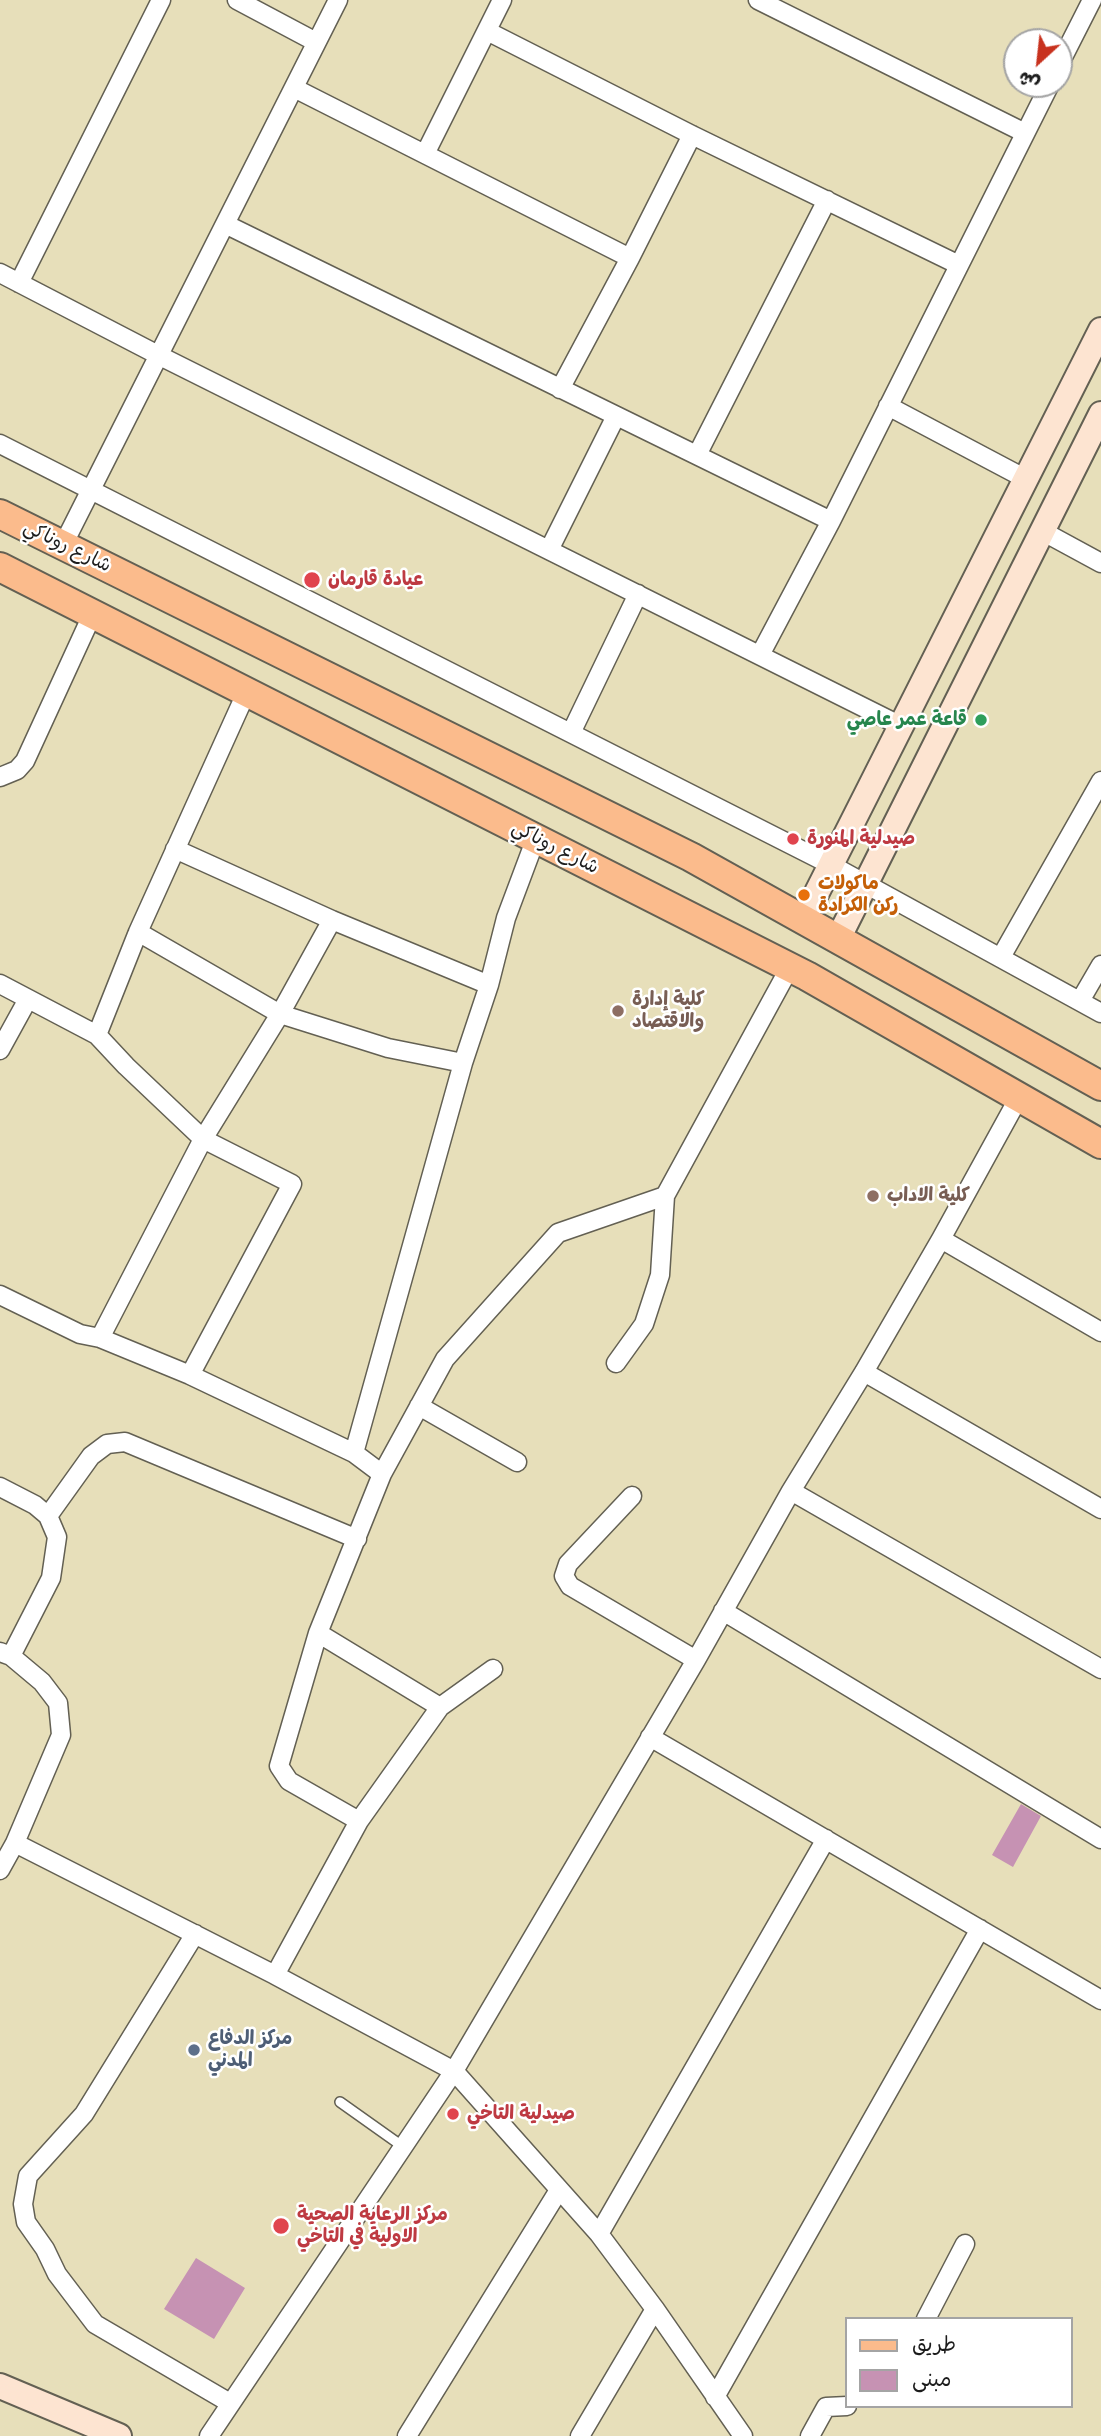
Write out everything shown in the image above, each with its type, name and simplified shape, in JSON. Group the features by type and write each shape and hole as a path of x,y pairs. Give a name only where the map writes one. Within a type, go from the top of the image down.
{"main road":[{"path":"803,920 1101,330"},
{"path":"838,939 1101,414"},
{"name":"شارع روناكي","path":"0,514 691,856 1101,1086"},
{"name":"شارع روناكي","path":"0,567 790,967 1101,1144"},
{"path":"0,2386 119,2436"}],"street":[{"path":"19,283 161,0"},
{"path":"237,0 316,42"},
{"path":"63,545 338,0"},
{"path":"425,154 502,0"},
{"path":"1073,37 1092,0"},
{"path":"764,1 1025,133"},
{"path":"487,31 692,135 959,265"},
{"path":"294,88 630,258"},
{"path":"760,655 831,521 1043,98"},
{"path":"560,389 692,135"},
{"path":"696,455 827,200"},
{"path":"225,224 831,521"},
{"path":"0,273 158,355 901,726"},
{"path":"888,406 1026,479"},
{"path":"549,550 616,416"},
{"path":"0,444 866,884 1101,1013"},
{"path":"1042,531 1101,564"},
{"path":"571,733 638,594"},
{"path":"0,777 17,770 25,761 93,613"},
{"path":"97,1035 138,932 247,691"},
{"path":"1001,957 1101,781"},
{"path":"354,1453 463,1063 489,985 506,918 536,838"},
{"path":"175,849 332,920 489,985"},
{"path":"100,1338 203,1139 332,920"},
{"path":"138,932 279,1014 388,1048 463,1063"},
{"path":"1080,1001 1101,965"},
{"path":"617,1363 645,1324 660,1275 665,1196 790,967"},
{"path":"0,984 97,1035 203,1139 292,1184 190,1375"},
{"path":"0,1050 28,999"},
{"path":"209,2436 454,2071 696,1660 790,1491 942,1239 1018,1099"},
{"path":"359,1821 289,1781 279,1766 318,1633 382,1475 445,1359 558,1233 665,1196"},
{"path":"942,1239 1101,1332"},
{"path":"0,1295 80,1334 100,1338 190,1375 354,1453 382,1475"},
{"path":"864,1372 1101,1509"},
{"path":"419,1406 517,1462"},
{"path":"48,1516 90,1456 107,1444 125,1442 357,1539"},
{"path":"0,1487 35,1505 48,1516 57,1537 51,1578 5,1654 42,1682 58,1703 61,1735 15,1843 0,1870"},
{"path":"790,1491 1101,1670"},
{"path":"632,1496 568,1564 564,1576 570,1586 696,1660"},
{"path":"723,1611 1101,1839"},
{"path":"318,1633 440,1707"},
{"path":"275,1975 359,1821 440,1707 493,1669"},
{"path":"650,1737 1101,2000"},
{"path":"599,2234 826,1839"},
{"path":"15,1843 275,1975 454,2071 599,2234 655,2308 743,2436"},
{"path":"715,2397 981,1929"},
{"path":"195,1934 85,2114 28,2176 23,2204 26,2222 45,2249 57,2274 95,2324 230,2403"},
{"path":"407,2436 559,2190"},
{"path":"927,2317 965,2244"},
{"path":"579,2436 655,2308"},
{"path":"810,2436 826,2407 846,2406"}],"lane":[{"path":"340,2102 402,2146"}],"building":[{"path":"1021,1804 1041,1816 1013,1867 992,1855"},
{"path":"196,2258 245,2288 214,2339 164,2309"}],"place":[{"name":"عيادة قارمان","path":"312,580"},
{"name":"قاعة عمر عاصي","path":"981,720"},
{"name":"صيدلية المنورة","path":"793,839"},
{"name":"ماكولات ركن الكرادة","path":"804,895"},
{"name":"كلية إدارة والاقتصاد","path":"618,1011"},
{"name":"كلية الاداب","path":"873,1196"},
{"name":"مركز الدفاع المدني","path":"194,2050"},
{"name":"صيدلية التاخي","path":"453,2114"},
{"name":"مركز الرعاية الصحية الاولية في التاخي","path":"281,2226"}]}
